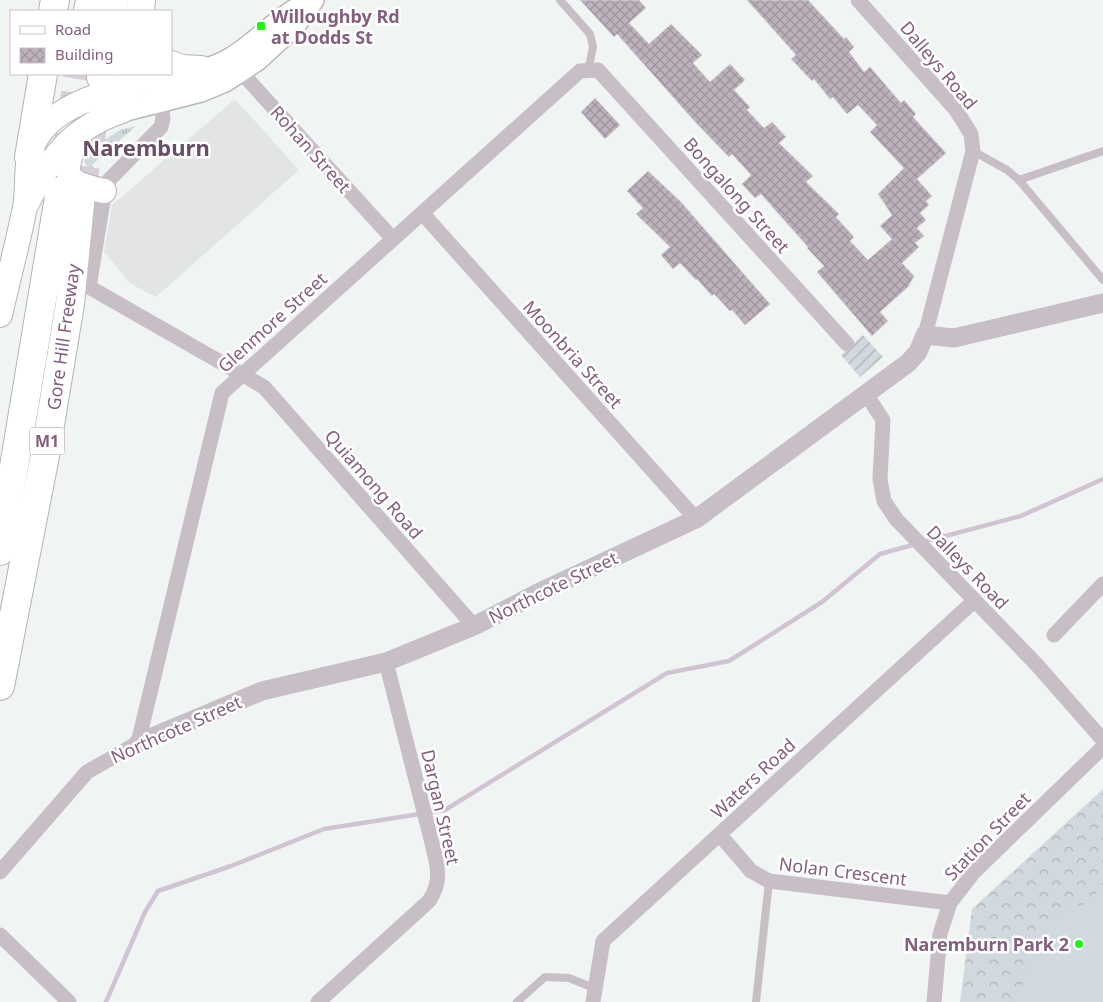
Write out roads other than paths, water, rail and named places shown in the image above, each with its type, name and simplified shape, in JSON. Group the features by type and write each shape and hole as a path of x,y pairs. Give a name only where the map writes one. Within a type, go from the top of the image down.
{"highway":[{"path":"172,65 182,69 201,70"},
{"path":"29,157 43,75"},
{"name":"Gore Hill Freeway","path":"0,551 82,192"},
{"name":"Gore Hill Freeway","path":"0,686 38,496 70,304 82,192"}],"main road":[{"path":"126,91 161,102 216,86 236,65 293,27 311,0"},
{"path":"0,315 26,205 29,157 38,137 64,112 91,97 126,91 201,70 236,65"},
{"path":"26,205 54,156 126,91"},
{"path":"80,131 69,159 69,175 73,182 80,186 82,192"}],"street":[{"name":"Dalleys Road","path":"858,0 956,110 971,134 973,151 925,336"},
{"name":"Rohan Street","path":"236,65 393,239"},
{"name":"Glenmore Street","path":"138,743 222,393 580,71 593,70"},
{"name":"Bongalong Street","path":"593,70 848,344"},
{"path":"82,192 108,180 161,127 164,119 161,102"},
{"name":"Quiamong Road","path":"82,192 89,287 264,388 474,626"},
{"name":"Moonbria Street","path":"423,214 696,519"},
{"path":"925,336 954,338 1103,303"},
{"name":"Northcote Street","path":"0,872 86,772 138,743 262,691 386,662 474,626 544,590 696,519 908,363 918,352 925,336"},
{"name":"Dalleys Road","path":"866,394 883,420 880,480 884,501 896,520 1037,665 1103,740"},
{"path":"1054,635 1103,584"},
{"name":"Waters Road","path":"594,995 603,941 974,601"},
{"name":"Dargan Street","path":"318,1002 430,901 437,889 438,872 432,843 386,662"},
{"name":"Station Street","path":"934,1002 940,934 950,903 974,872 1103,747"},
{"name":"Nolan Crescent","path":"720,835 751,871 770,881 950,903"},
{"path":"0,935 69,1002"}],"lane":[{"path":"560,0 590,34 593,47 593,70"},
{"path":"973,151 1008,170 1019,180 1103,280"},
{"path":"1019,180 1103,151"},
{"path":"756,1002 770,881"},
{"path":"517,1002 545,977 569,978 594,995"}],"waterway":[{"path":"923,542 1021,516 1103,479"},
{"path":"106,1002 145,912 158,891 231,866 324,829 445,810 667,673 729,661 822,602 880,554 916,544"}],"tunnel":[{"path":"65,162 78,75"},
{"path":"81,194 97,103"}],"place":[{"name":"Willoughby Rd at Dodds St","path":"261,26"},
{"name":"Naremburn Park 2","path":"1079,944"}],"district":[{"name":"Naremburn","path":"146,147"}]}
